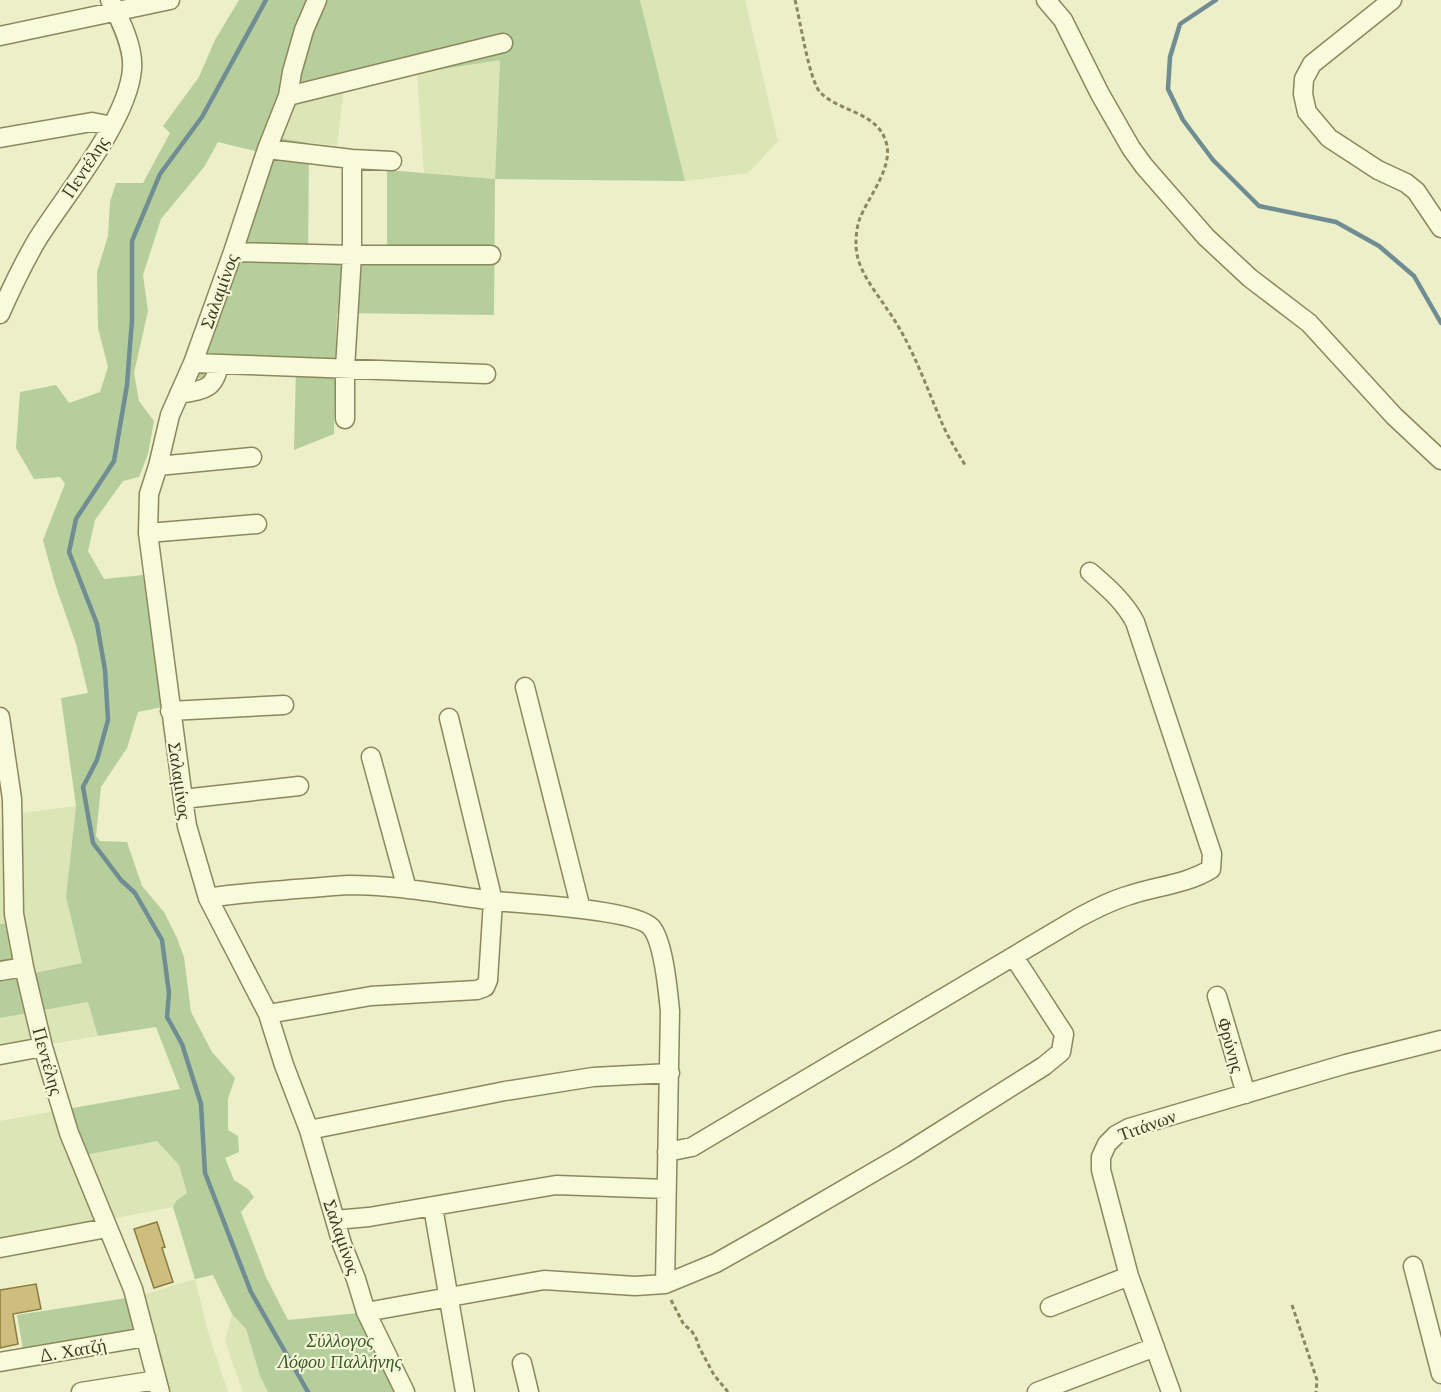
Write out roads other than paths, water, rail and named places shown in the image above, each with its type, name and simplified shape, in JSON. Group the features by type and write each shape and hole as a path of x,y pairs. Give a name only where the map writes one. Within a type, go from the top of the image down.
{"street":[{"path":"0,36 113,6 170,0"},
{"name":"Σαλαμίνος","path":"317,0 304,30 288,96 267,149 233,252 193,363 170,415 149,494 148,533 170,711 189,836 208,898 268,1014 284,1065 309,1130 342,1244 356,1278 366,1312 405,1392"},
{"path":"1046,0 1063,20 1100,94 1144,166 1206,237 1250,278 1309,323 1394,416 1441,460"},
{"path":"1392,0 1312,64 1305,79 1303,94 1307,112 1329,138 1378,170 1406,183 1416,191 1441,228"},
{"name":"Πεντέλης","path":"0,314 7,280 36,242 112,126 128,90 133,67 129,46 113,6"},
{"path":"288,96 503,43"},
{"path":"0,138 92,122 112,126"},
{"path":"267,149 352,159 392,160"},
{"path":"345,419 345,368 352,255 352,159"},
{"path":"233,252 491,255"},
{"path":"193,363 486,374"},
{"path":"179,394 211,385 217,377 219,364"},
{"path":"158,466 252,457"},
{"path":"148,533 256,524"},
{"path":"668,1152 692,1148 1104,904 1131,894 1190,879 1211,869 1212,854 1135,622 1129,610 1120,600 1090,572"},
{"path":"525,687 581,909"},
{"path":"170,711 284,705"},
{"name":"Πεντέλης","path":"0,717 12,799 14,914 24,967 43,1047 69,1133 106,1228 134,1289 158,1386"},
{"path":"268,1014 371,996 477,990 485,987 488,980 493,901 449,718"},
{"path":"371,757 407,889"},
{"path":"183,799 299,786"},
{"path":"208,898 231,894 350,885 407,889 493,901 581,909 639,920 651,928 658,942 668,992 670,1073 665,1284"},
{"path":"366,1312 544,1280 635,1286 665,1284 716,1263 893,1161 1044,1066 1061,1052 1064,1034 1014,957"},
{"path":"0,971 24,967"},
{"name":"Φρύνης","path":"1217,996 1246,1094"},
{"name":"Τιτάνων","path":"1171,1392 1129,1276 1101,1170 1101,1157 1107,1144 1122,1131 1346,1064 1441,1040"},
{"path":"0,1055 43,1047"},
{"path":"309,1130 505,1090 593,1077 670,1073"},
{"path":"335,1220 433,1207 556,1185 666,1189"},
{"path":"433,1207 465,1392"},
{"path":"0,1248 106,1228"},
{"path":"1413,1266 1441,1374"},
{"path":"1050,1307 1129,1276"},
{"name":"Δ. Χατζή","path":"0,1362 146,1337"},
{"path":"1037,1392 1155,1347"},
{"path":"522,1363 529,1392"},
{"path":"81,1392 158,1386"}],"waterway":[{"path":"266,0 202,117 160,174 132,241 132,320 127,385 114,461 76,519 69,552 97,624 105,670 108,720 97,760 83,787 93,843 121,880 135,893 162,940 169,993 167,1017 182,1044 201,1104 205,1173 251,1292 308,1392"},
{"path":"1216,0 1180,24 1170,57 1168,89 1183,120 1213,160 1259,206 1336,222 1379,246 1414,276 1441,323"}],"park label":[{"name":"Σύλλογος Λόφου Παλλήνης","path":"340,1350"}]}
